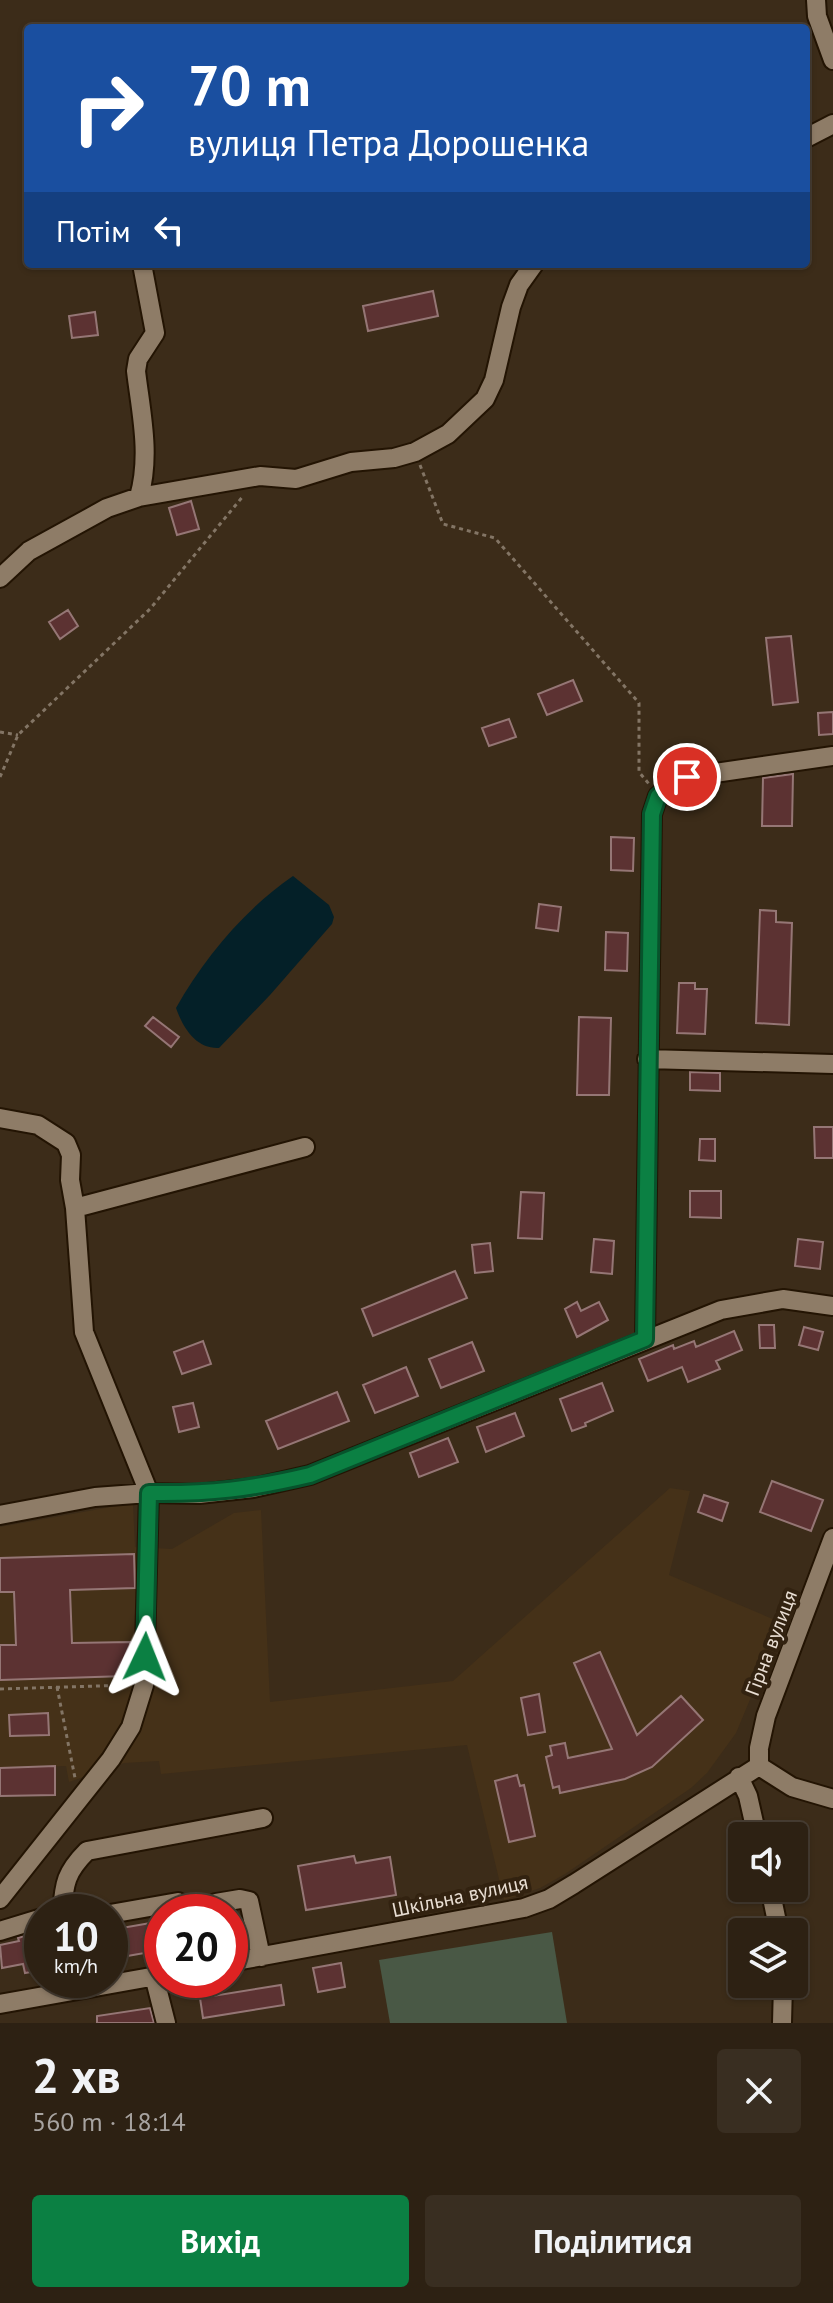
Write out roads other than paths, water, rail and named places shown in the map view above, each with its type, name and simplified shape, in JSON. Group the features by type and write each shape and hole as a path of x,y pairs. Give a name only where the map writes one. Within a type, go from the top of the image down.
{"street":[{"path":"816,0 817,16 833,60"},
{"path":"810,136 833,124"},
{"path":"139,497 146,457 136,371 138,359 155,333 143,268"},
{"path":"0,578 29,551 107,508 139,497 260,476 296,479 351,462 394,458 415,452 448,434 485,399 494,380 515,296 531,268"},
{"path":"645,1339 652,814 658,796 687,777 833,756"},
{"path":"647,1059 833,1064"},
{"path":"0,1118 38,1125 66,1143 71,1155 70,1180 75,1208 84,1332 149,1493 144,1685 131,1727 111,1759 0,1899"},
{"path":"75,1208 305,1147"},
{"path":"0,1515 95,1497 149,1493 199,1494 253,1488 310,1475 721,1310 783,1299 833,1306"},
{"name":"Гірна вулиця","path":"759,1766 766,1716 833,1538"},
{"path":"759,1766 792,1787 833,1799"},
{"name":"Шкільна вулиця","path":"248,1959 524,1908 574,1884 759,1766"},
{"path":"739,1777 748,1796 754,1822"},
{"path":"63,1894 71,1866 87,1851 263,1818"},
{"path":"248,1900 261,1957"},
{"path":"0,1931 24,1924"},
{"path":"0,2004 24,1998"},
{"path":"162,1998 166,2023"},
{"path":"782,2023 783,1998"}],"water":[{"path":"293,876 329,905 334,917 332,924 219,1048 204,1045 187,1030 176,1008 199,971 242,919"}]}
